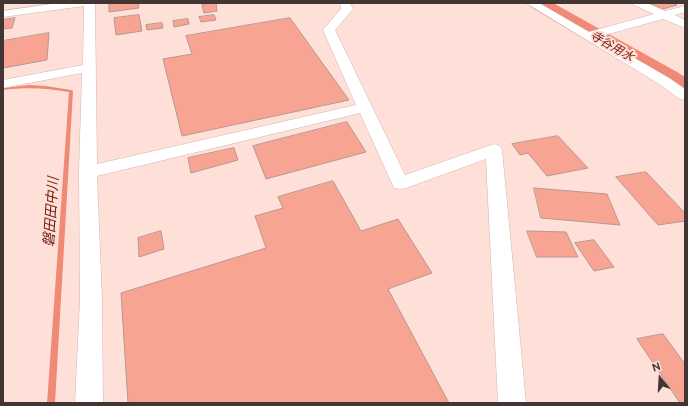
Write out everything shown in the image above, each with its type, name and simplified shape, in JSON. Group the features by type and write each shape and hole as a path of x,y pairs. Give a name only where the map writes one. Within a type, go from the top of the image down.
{"street":[{"path":"3,14 82,3"},
{"path":"89,403 91,299 88,172 90,3"},
{"path":"345,3 347,9 329,30 400,183 494,150 512,403"},
{"path":"531,3 685,82"},
{"path":"547,3 685,96"},
{"path":"638,3 685,24"},
{"path":"594,35 685,9"},
{"path":"3,84 89,68"},
{"path":"88,172 365,107"}],"building":[{"path":"138,3 139,8 109,12 109,4"},
{"path":"216,3 217,11 204,13 202,5"},
{"path":"648,3 673,3 677,5 663,9"},
{"path":"139,15 142,31 116,35 114,18"},
{"path":"214,15 216,20 201,22 199,17"},
{"path":"15,18 12,28 3,29 3,20"},
{"path":"290,18 349,100 182,136 163,59 192,54 186,36"},
{"path":"188,19 189,24 174,27 173,21"},
{"path":"162,23 163,28 147,30 146,25"},
{"path":"49,33 47,60 3,68 3,41"},
{"path":"347,122 366,152 266,179 253,146"},
{"path":"558,136 588,168 547,176 528,153 520,155 512,144"},
{"path":"234,148 238,160 191,173 188,158"},
{"path":"646,172 685,213 685,221 658,225 616,177"},
{"path":"333,181 361,231 398,219 432,273 388,289 449,403 128,403 121,293 266,248 255,216 283,208 278,197"},
{"path":"534,188 607,194 620,225 541,218"},
{"path":"161,231 164,249 139,257 138,238"},
{"path":"527,231 566,232 578,257 537,257"},
{"path":"594,240 614,267 594,271 575,243"},
{"path":"663,334 685,364 685,403 680,403 637,339"}],"waterway":[{"name":"寺谷用水","path":"538,3 685,88"},
{"name":"磐田田中川","path":"3,89 37,87 71,91 51,403"}]}
